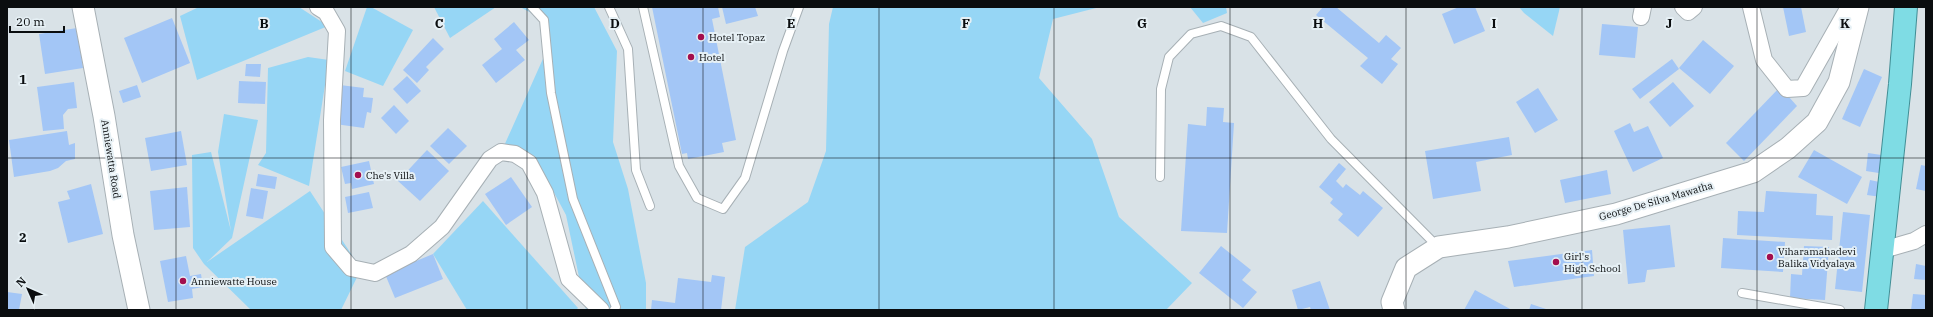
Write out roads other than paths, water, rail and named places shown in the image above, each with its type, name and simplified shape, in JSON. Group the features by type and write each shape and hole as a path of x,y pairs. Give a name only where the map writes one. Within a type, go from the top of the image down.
{"highway":[{"path":"1876,310 1900,84 1906,7"}],"street":[{"path":"318,7 326,12 337,31 332,120 333,247 352,268 375,273 411,254 442,227 490,159 501,152 515,154 529,163 545,193 569,279 601,310"},
{"path":"1683,7 1688,12 1694,7"},
{"path":"1751,7 1764,60 1787,89 1804,88 1849,7"},
{"name":"George De Silva Mawatha","path":"1394,310 1392,302 1406,268 1439,247 1508,237 1616,214 1753,172 1788,148 1817,122 1839,82 1858,7"},
{"name":"Anniewatta Road","path":"84,9 104,116 123,235 139,310"},
{"path":"1883,250 1900,246 1926,234"}],"lane":[{"path":"532,7 544,20 551,92 573,199 616,307 614,310"},
{"path":"609,7 628,49 636,170 650,206"},
{"path":"643,7 679,166 697,198 723,209 745,178 782,52 799,7"},
{"path":"1160,177 1161,89 1169,58 1191,34 1221,26 1251,37 1331,139 1439,247"},
{"path":"1742,293 1840,310"}],"place":[{"name":"Hotel Topaz","path":"701,37"},
{"name":"Hotel","path":"691,57"},
{"name":"Che's Villa","path":"358,175"},
{"name":"Viharamahadevi Balika Vidyalaya","path":"1770,257"},
{"name":"Girl's High School","path":"1556,262"},
{"name":"Anniewatte House","path":"183,281"}]}
